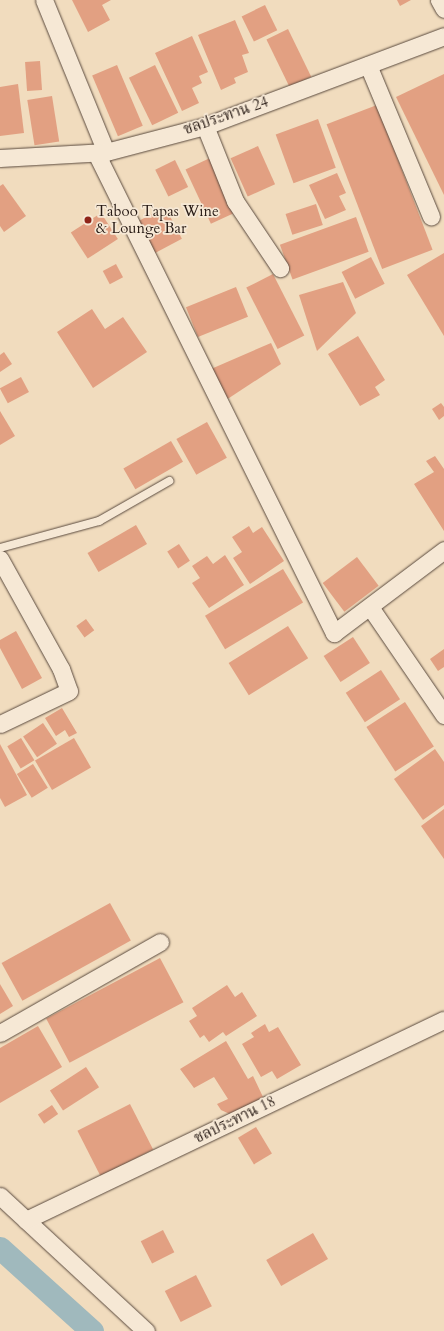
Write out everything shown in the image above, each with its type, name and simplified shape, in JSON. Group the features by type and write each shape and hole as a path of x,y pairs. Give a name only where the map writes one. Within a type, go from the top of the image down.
{"street":[{"path":"44,0 101,153 334,633 444,550"},
{"path":"439,0 444,9"},
{"name":"ชลประทาน 24","path":"0,158 101,153 204,126 444,36"},
{"path":"368,65 431,216"},
{"path":"204,126 235,201 280,268"},
{"path":"0,559 60,669 69,691 0,724"},
{"path":"370,607 444,715"},
{"path":"0,1033 160,942"},
{"name":"ชลประทาน 18","path":"26,1220 444,1020"},
{"path":"0,1196 146,1331"}],"lane":[{"path":"0,548 99,521 168,481"}],"building":[{"path":"72,0 111,0 102,5 110,20 88,32"},
{"path":"397,0 411,0 400,6"},
{"path":"265,5 277,30 254,42 242,16"},
{"path":"235,20 249,53 242,55 248,72 234,78 236,83 221,90 198,35"},
{"path":"288,29 311,77 290,87 266,40"},
{"path":"192,36 208,72 199,76 202,83 192,88 199,103 182,111 155,53"},
{"path":"40,61 42,90 27,91 25,62"},
{"path":"117,65 143,126 118,136 92,76"},
{"path":"155,65 178,113 152,125 129,78"},
{"path":"444,74 444,195 396,97"},
{"path":"18,84 24,133 0,136 0,87"},
{"path":"52,96 59,141 35,145 27,100"},
{"path":"377,105 433,250 382,269 327,124"},
{"path":"318,119 336,168 293,183 276,134"},
{"path":"258,146 275,184 248,197 231,158"},
{"path":"210,158 235,212 211,224 186,169"},
{"path":"175,160 188,187 168,197 155,170"},
{"path":"337,173 346,193 339,196 346,210 325,219 309,185"},
{"path":"3,184 26,216 4,232 0,226 0,186"},
{"path":"316,204 323,225 292,235 286,214"},
{"path":"165,207 182,239 153,254 136,222"},
{"path":"101,213 118,239 88,259 71,233"},
{"path":"356,217 369,252 293,279 280,245"},
{"path":"444,253 444,336 407,275"},
{"path":"371,257 385,284 355,299 342,272"},
{"path":"116,264 123,277 110,284 103,271"},
{"path":"273,274 304,335 278,349 246,288"},
{"path":"343,282 356,313 317,351 299,295"},
{"path":"236,287 248,317 198,337 186,307"},
{"path":"92,309 105,329 123,317 147,352 93,388 57,332"},
{"path":"358,336 385,380 375,387 380,395 360,406 328,354"},
{"path":"271,343 281,364 226,400 211,369"},
{"path":"4,352 12,364 0,372 0,355"},
{"path":"21,377 29,392 8,403 0,388"},
{"path":"441,403 444,407 444,416 439,420 432,409"},
{"path":"0,411 15,436 0,445"},
{"path":"207,422 227,458 196,475 176,439"},
{"path":"171,441 183,462 135,489 123,468"},
{"path":"435,456 444,469 444,531 414,484 434,472 426,461"},
{"path":"136,525 147,544 99,572 88,553"},
{"path":"249,526 253,533 262,527 284,561 250,584 233,558 242,552 232,537"},
{"path":"179,544 190,561 178,568 167,552"},
{"path":"225,555 244,585 209,608 192,583 200,578 192,566 207,556 213,564"},
{"path":"357,557 379,586 344,612 323,583"},
{"path":"283,569 303,602 225,649 205,616"},
{"path":"86,619 94,630 85,637 76,626"},
{"path":"288,626 308,658 249,695 229,663"},
{"path":"16,631 42,678 22,689 0,648 0,640"},
{"path":"353,637 370,663 341,682 324,656"},
{"path":"444,649 444,667 438,671 430,659"},
{"path":"381,670 400,699 365,722 346,693"},
{"path":"405,702 434,746 395,772 366,727"},
{"path":"62,708 77,733 69,737 65,730 56,736 45,718"},
{"path":"43,723 57,744 37,757 23,736"},
{"path":"21,738 34,760 21,769 7,746"},
{"path":"74,738 91,767 52,790 35,760"},
{"path":"0,744 27,795 5,807 0,798"},
{"path":"435,749 444,762 444,805 423,820 394,779"},
{"path":"33,764 48,788 32,798 17,774"},
{"path":"444,809 444,859 421,826"},
{"path":"110,903 131,941 22,1001 2,963"},
{"path":"160,958 183,1002 70,1063 46,1019"},
{"path":"0,984 13,1006 0,1014"},
{"path":"227,985 235,997 242,992 257,1016 226,1036 223,1032 209,1042 204,1035 200,1038 189,1021 197,1016 192,1008"},
{"path":"265,1024 269,1032 278,1027 301,1065 277,1079 272,1071 261,1077 242,1044 254,1037 251,1033"},
{"path":"38,1026 62,1067 0,1103 0,1048"},
{"path":"226,1041 248,1079 253,1076 263,1097 234,1116 221,1110 217,1104 228,1099 214,1077 194,1088 180,1069"},
{"path":"86,1067 99,1087 63,1111 50,1090"},
{"path":"130,1104 153,1149 101,1176 77,1131"},
{"path":"52,1105 58,1114 44,1124 38,1115"},
{"path":"256,1127 272,1154 254,1164 238,1138"},
{"path":"163,1230 174,1252 152,1264 141,1241"},
{"path":"313,1233 328,1259 281,1286 266,1260"},
{"path":"196,1275 212,1306 181,1322 165,1291"}],"waterway":[{"path":"0,1248 92,1331"}],"place":[{"name":"Taboo Tapas Wine & Lounge Bar","path":"88,220"}]}
